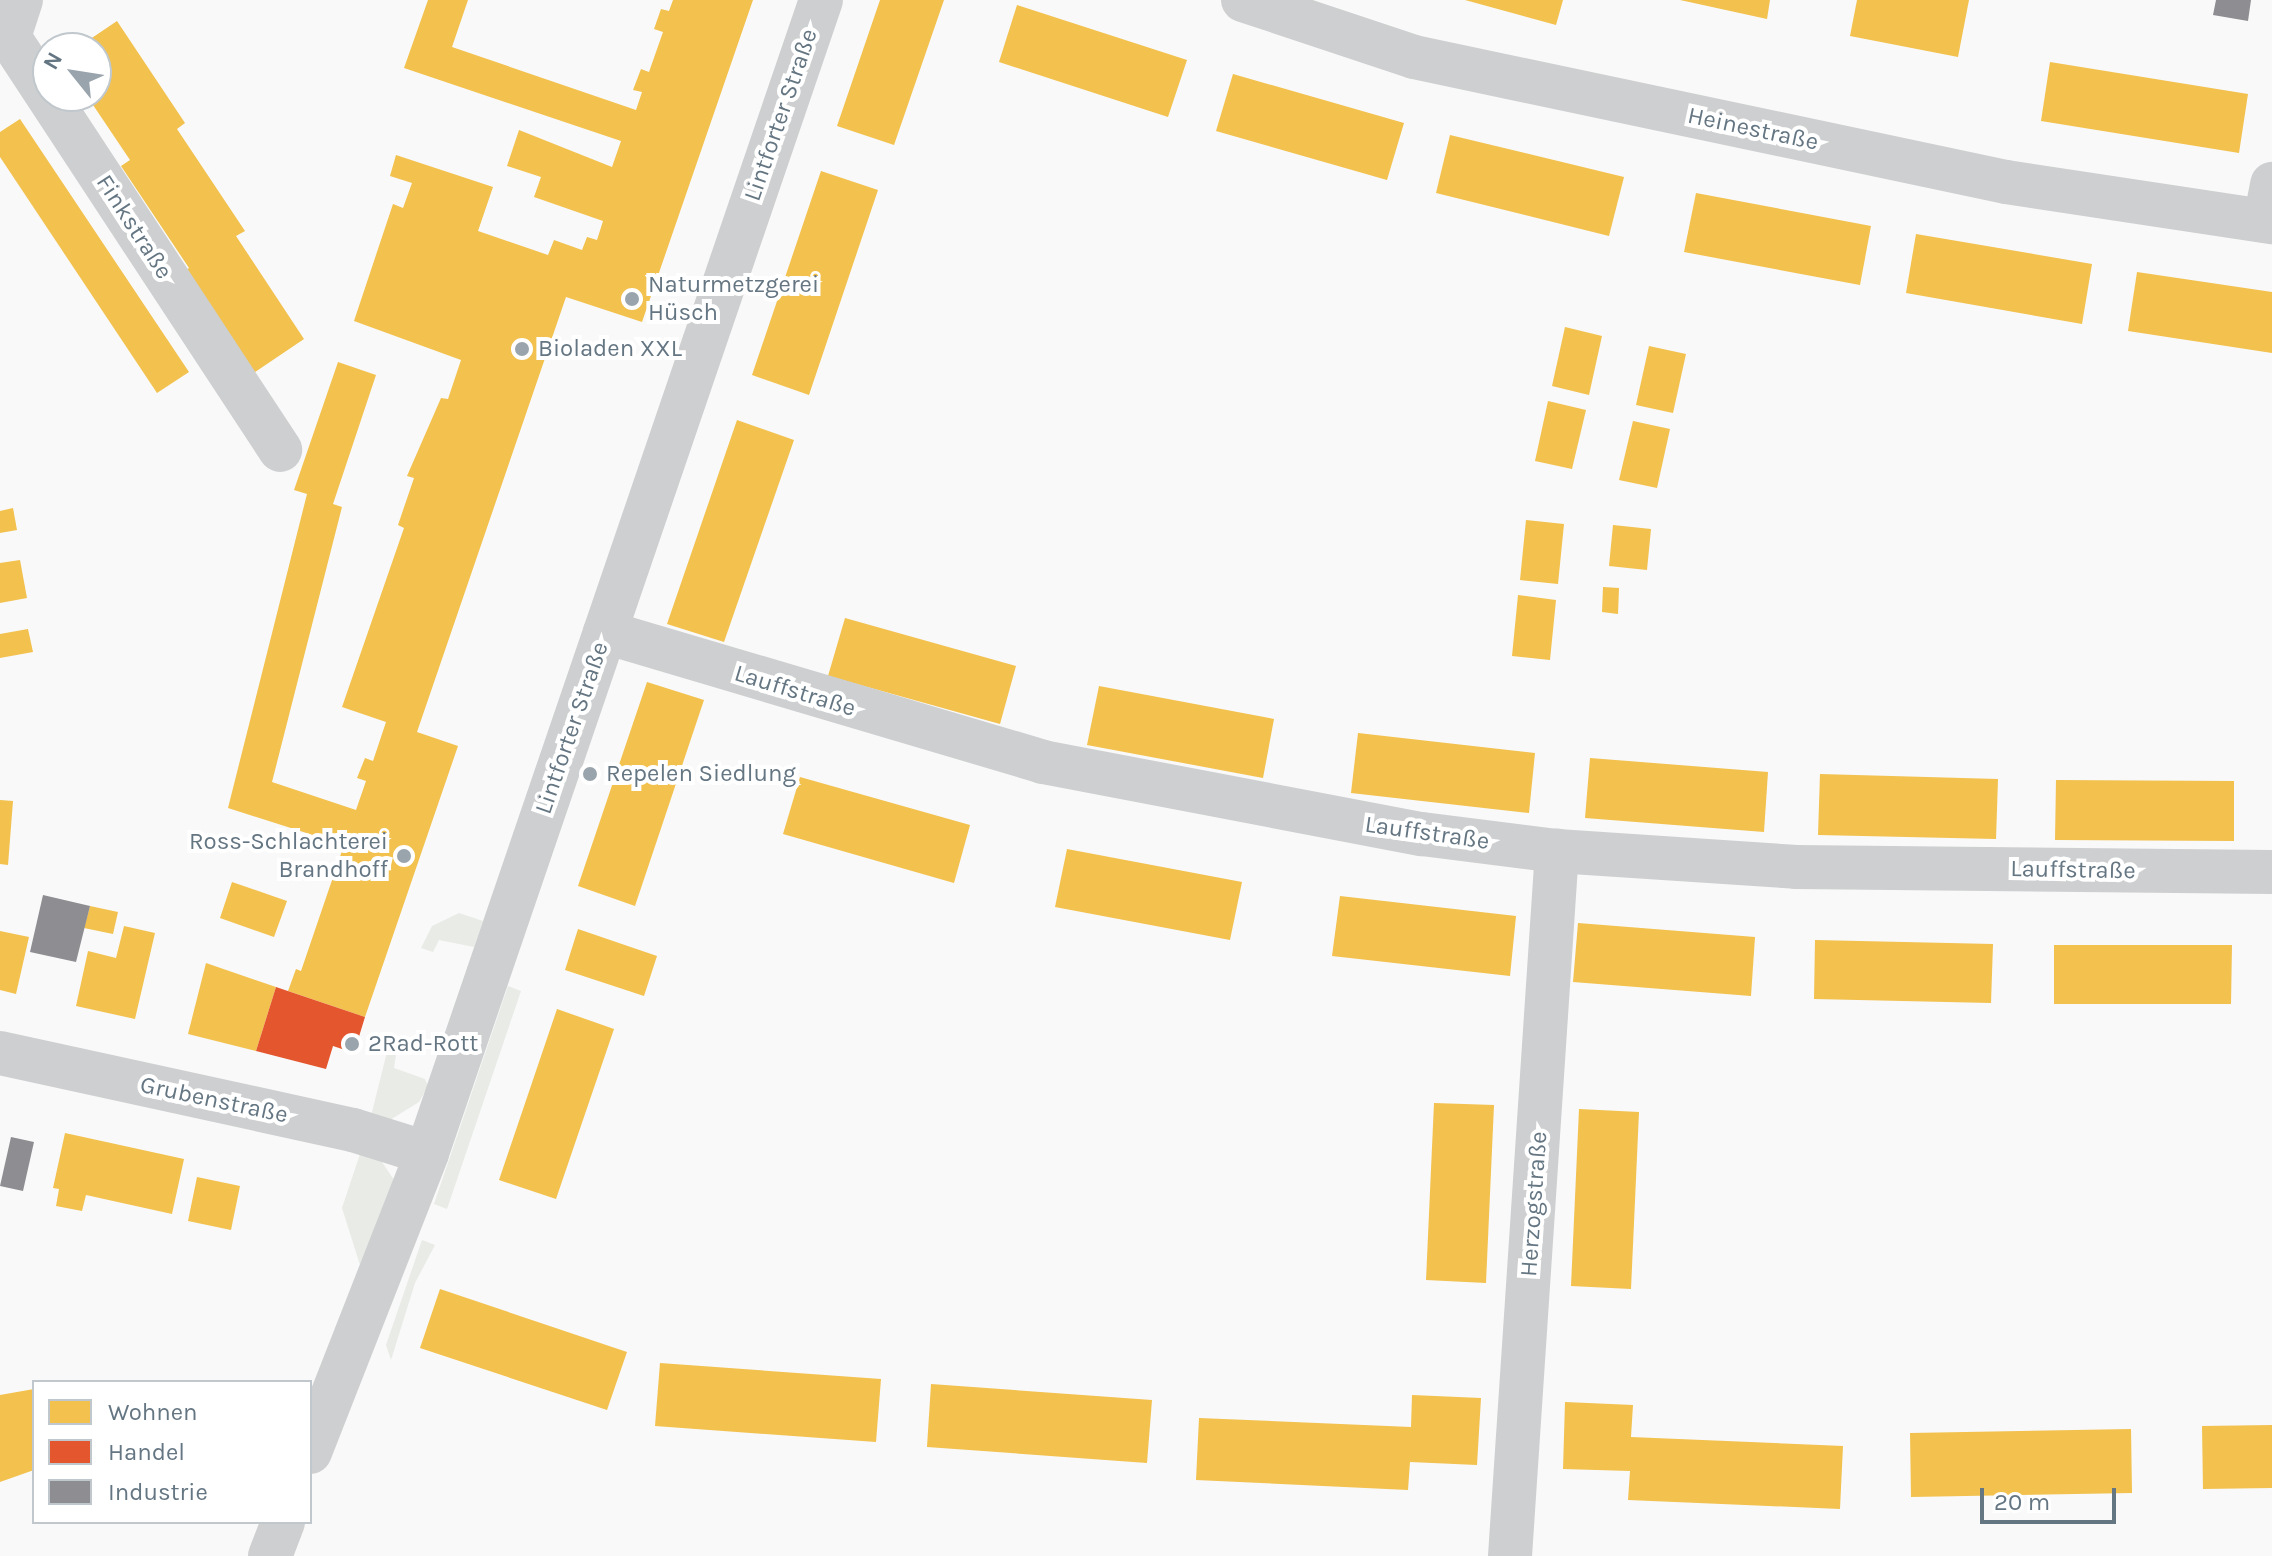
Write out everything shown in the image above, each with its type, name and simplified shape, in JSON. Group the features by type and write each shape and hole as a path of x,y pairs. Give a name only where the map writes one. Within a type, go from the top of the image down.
{"street":[{"name":"Finkstraße","path":"21,0 9,37 280,450"},
{"name":"Lintforter Straße","path":"312,1447 427,1153 821,0"},
{"name":"Heinestraße","path":"1243,0 1429,60 2006,182 2270,209"},
{"name":"Lauffstraße","path":"605,632 1043,762 1226,801 1557,851 1796,867 2272,872"},
{"name":"Herzogstraße","path":"1510,1556 1557,851"},
{"name":"Grubenstraße","path":"0,1053 353,1130 427,1153"},
{"path":"270,1556 282,1524"}],"shaded area":[{"path":"459,913 483,921 474,947 439,940 433,952 421,948 432,926"},
{"path":"508,986 521,991 447,1209 434,1204"},
{"path":"387,1052 396,1055 394,1068 425,1079 428,1086 419,1102 390,1120 371,1116"},
{"path":"360,1154 380,1159 394,1180 360,1265 342,1208"},
{"path":"422,1240 435,1245 415,1283 391,1360 386,1345"}],"building: Wohnen":[{"path":"428,0 468,0 452,47 636,110 642,92 633,90 641,69 649,72 663,32 654,29 661,9 669,11 673,0 753,0 642,322 566,297 417,732 458,746 365,1017 288,991 296,969 301,971 344,845 228,808 307,494 294,490 338,362 376,375 333,504 342,507 272,782 356,810 366,781 357,778 365,758 373,761 386,722 342,707 404,528 398,525 414,478 407,476 441,398 448,399 461,360 354,321 393,204 403,208 412,183 390,176 396,155 493,187 478,231 548,255 554,240 582,250 587,237 597,240 603,221 534,197 541,177 507,166 519,130 612,167 621,141 404,68"},
{"path":"880,0 944,0 894,145 837,126"},
{"path":"1465,0 1563,0 1556,25"},
{"path":"1680,0 1770,0 1767,19"},
{"path":"1857,0 1969,0 1958,57 1850,36"},
{"path":"1017,5 1187,60 1168,117 999,62"},
{"path":"117,21 185,123 177,129 245,231 236,236 304,339 249,376 180,274 189,268 121,166 130,160 98,112 112,112 112,32 101,32"},
{"path":"2050,62 2248,94 2239,153 2041,121"},
{"path":"1233,74 1404,123 1387,180 1216,131"},
{"path":"20,119 189,372 157,393 0,157 0,132"},
{"path":"1450,135 1624,177 1609,236 1436,193"},
{"path":"821,171 878,190 809,395 752,375"},
{"path":"1696,193 1871,226 1860,285 1684,252"},
{"path":"1916,234 2092,264 2082,324 1906,293"},
{"path":"2137,272 2272,292 2272,353 2128,331"},
{"path":"1565,327 1602,336 1589,395 1552,386"},
{"path":"1649,346 1686,354 1673,413 1636,405"},
{"path":"1548,401 1586,410 1572,469 1535,461"},
{"path":"737,420 794,440 724,642 667,624"},
{"path":"1633,421 1670,429 1657,488 1619,480"},
{"path":"13,508 17,530 0,533 0,511"},
{"path":"1526,520 1564,524 1558,584 1520,580"},
{"path":"1613,525 1651,529 1647,570 1609,566"},
{"path":"20,560 27,598 0,603 0,563"},
{"path":"1603,587 1619,588 1618,614 1602,612"},
{"path":"1518,595 1556,600 1550,660 1512,656"},
{"path":"845,618 1016,666 1000,724 828,676"},
{"path":"28,629 33,652 0,658 0,634"},
{"path":"647,682 704,700 635,906 578,886"},
{"path":"1099,686 1274,719 1263,778 1087,745"},
{"path":"1358,733 1535,753 1529,813 1351,793"},
{"path":"1590,758 1768,772 1764,832 1585,818"},
{"path":"1820,774 1998,779 1996,839 1818,835"},
{"path":"800,777 970,825 954,883 783,834"},
{"path":"2056,780 2234,781 2234,841 2055,840"},
{"path":"0,800 13,801 8,865 0,864"},
{"path":"1067,849 1242,882 1230,940 1055,907"},
{"path":"232,882 287,901 274,937 220,918"},
{"path":"1340,896 1516,916 1510,976 1332,956"},
{"path":"90,906 118,912 113,934 84,928"},
{"path":"1578,923 1755,937 1751,996 1573,982"},
{"path":"124,926 155,933 135,1019 76,1006 88,951 116,958"},
{"path":"578,929 657,956 644,996 565,970"},
{"path":"0,931 29,937 16,994 0,990"},
{"path":"1815,940 1993,944 1991,1003 1814,999"},
{"path":"2054,945 2232,945 2231,1004 2054,1004"},
{"path":"206,963 276,987 256,1051 188,1034"},
{"path":"557,1009 614,1029 556,1199 499,1180"},
{"path":"1434,1103 1494,1105 1486,1283 1426,1280"},
{"path":"1579,1109 1639,1112 1631,1289 1571,1286"},
{"path":"65,1133 184,1159 172,1214 86,1195 82,1211 56,1206 59,1189 53,1188"},
{"path":"197,1177 240,1186 231,1230 188,1221"},
{"path":"440,1289 627,1352 607,1410 420,1348"},
{"path":"660,1363 881,1379 876,1442 655,1426"},
{"path":"931,1384 1152,1400 1147,1463 927,1447"},
{"path":"32,1389 32,1471 0,1482 0,1395"},
{"path":"1412,1395 1481,1398 1477,1465 1410,1462 1408,1490 1196,1480 1199,1418 1411,1427"},
{"path":"1565,1402 1633,1405 1631,1437 1843,1446 1840,1509 1628,1500 1630,1471 1563,1469"},
{"path":"2272,1425 2272,1488 2203,1489 2202,1426"},
{"path":"2131,1429 2132,1493 1911,1497 1910,1433"}],"building: Handel":[{"path":"276,987 365,1017 354,1053 333,1046 326,1069 256,1051"}],"building: Industrie":[{"path":"2216,0 2251,0 2248,21 2213,15"},
{"path":"43,895 90,906 76,962 30,952"},
{"path":"11,1137 34,1142 23,1191 0,1186"}],"place":[{"name":"Naturmetzgerei Hüsch","path":"632,299"},
{"name":"Bioladen XXL","path":"522,349"},
{"name":"Repelen Siedlung","path":"590,774"},
{"name":"Ross-Schlachterei Brandhoff","path":"404,856"},
{"name":"2Rad-Rott","path":"352,1044"}]}
